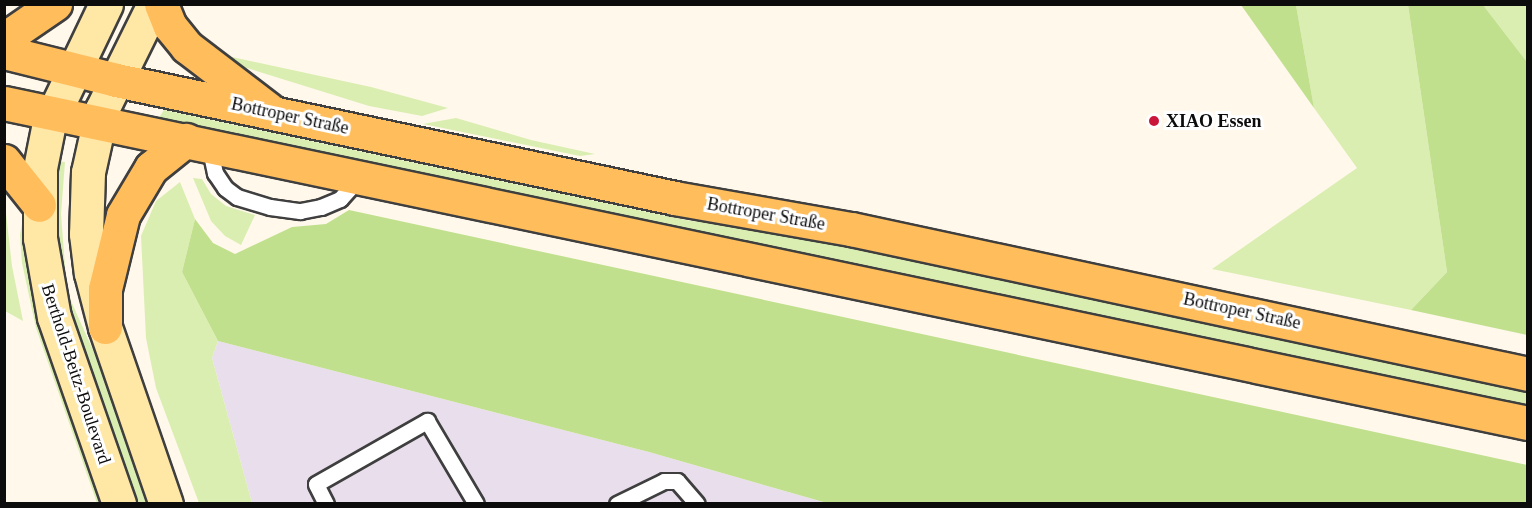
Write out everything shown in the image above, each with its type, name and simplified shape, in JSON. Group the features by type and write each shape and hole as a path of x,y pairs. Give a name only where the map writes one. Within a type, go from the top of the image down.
{"main road":[{"path":"4,39 55,4"},
{"name":"Berthold-Beitz-Boulevard","path":"106,4 52,114 42,157 39,205 41,259 51,306 119,504"},
{"path":"154,4 116,80 98,123 88,172 86,234 91,273 105,327 166,504"},
{"path":"161,4 170,26 187,47 271,112"},
{"name":"Bottroper Straße","path":"4,52 116,80 675,198 831,225 1527,374"},
{"path":"4,103 361,176 1527,423"},
{"path":"105,327 105,289 123,215 151,168 198,143"},
{"path":"4,161 39,205"}],"lane":[{"path":"198,143 225,188 237,196 270,207 300,211 321,207 340,199 361,176"},
{"path":"327,504 316,484 427,421 476,504"},
{"path":"617,504 670,481 687,489 697,504"}],"shaded area":[{"path":"218,341 649,452 827,503 252,503 212,358"}],"green space":[{"path":"1241,5 1296,5 1314,108"},
{"path":"1296,5 1408,5 1447,272 1411,310 1212,269 1357,168 1314,108"},
{"path":"1408,5 1483,5 1527,62 1527,335 1411,310 1447,272"},
{"path":"1483,5 1527,5 1527,62"},
{"path":"232,57 371,87 448,108 422,116 369,106 231,63"},
{"path":"164,110 690,221 776,228 1527,388 1527,406 158,119"},
{"path":"456,118 531,140 595,154 580,156 423,124"},
{"path":"56,161 65,162 61,214 67,292 117,404 152,503 133,503 81,357 56,270"},
{"path":"193,178 202,179 211,194 226,206 255,215 241,245 225,236 211,221"},
{"path":"180,182 195,219 182,272 218,341 212,358 252,503 199,503 156,388 146,338 141,236 156,201"},
{"path":"5,204 12,266 23,321 5,311"},
{"path":"349,210 1527,465 1527,503 827,503 649,452 218,341 182,272 195,219 213,243 235,254 292,227 326,224"},
{"path":"23,218 27,218 105,503 97,503 36,328 22,263 20,235"}],"place":[{"name":"XIAO Essen","path":"1154,121"}]}
